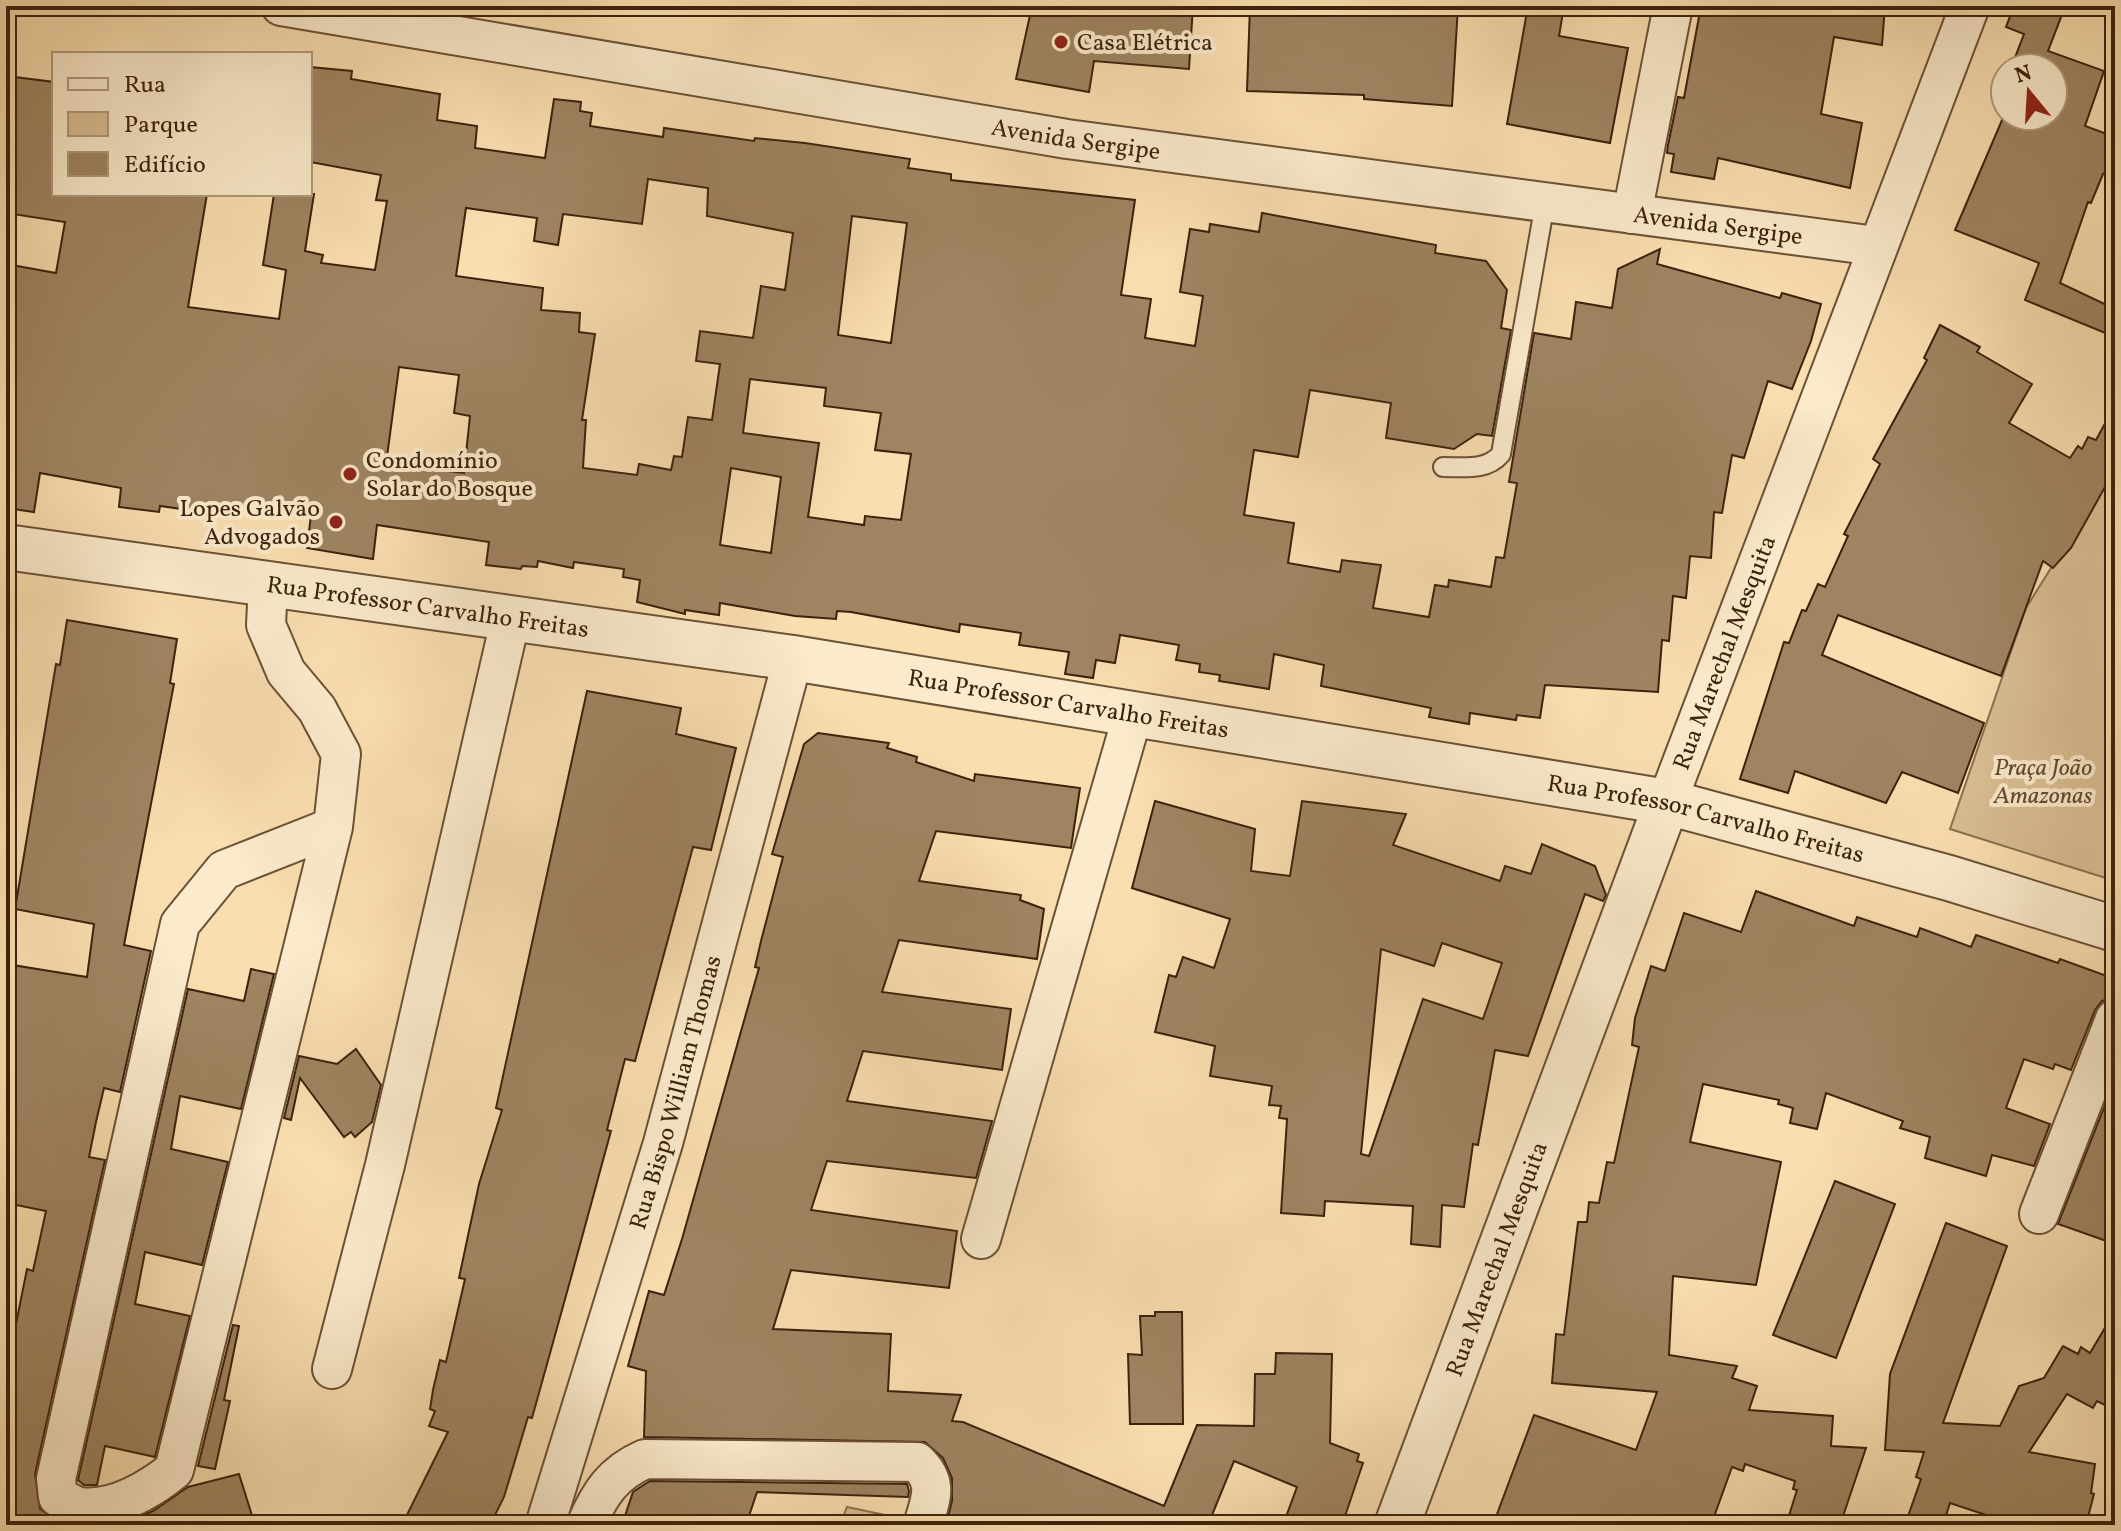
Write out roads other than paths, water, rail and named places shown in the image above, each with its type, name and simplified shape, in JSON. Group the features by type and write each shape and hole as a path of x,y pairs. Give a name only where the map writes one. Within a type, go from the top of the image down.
{"street":[{"name":"Avenida Sergipe","path":"281,6 1067,139 1876,246"},
{"path":"1632,214 1673,6"},
{"name":"Rua Marechal Mesquita","path":"1397,1525 1876,246 1970,6"},
{"name":"Rua Professor Carvalho Freitas","path":"6,547 793,658 1667,802 1949,878 2115,929"},
{"path":"268,583 266,625 271,637 286,672 317,709 341,754 333,827 197,1387 174,1470 152,1489 115,1502 81,1507 58,1497 56,1479 180,924 224,870 333,827"},
{"path":"332,1369 385,1165 511,617"},
{"name":"Rua Bispo William Thomas","path":"545,1525 663,1143 793,658"},
{"path":"981,1239 1133,714"},
{"path":"2039,1214 2115,1019"},
{"path":"586,1525 599,1494 623,1469 645,1459 917,1462 930,1474 934,1490 923,1525"}],"lane":[{"path":"1443,467 1482,467 1494,462 1501,454 1545,203"}],"place":[{"name":"Casa Elétrica","path":"1061,42"},
{"name":"Condomínio Solar do Bosque","path":"350,474"},
{"name":"Lopes Galvão Advogados","path":"336,522"}],"park label":[{"name":"Praça João Amazonas","path":"2043,781"}]}
